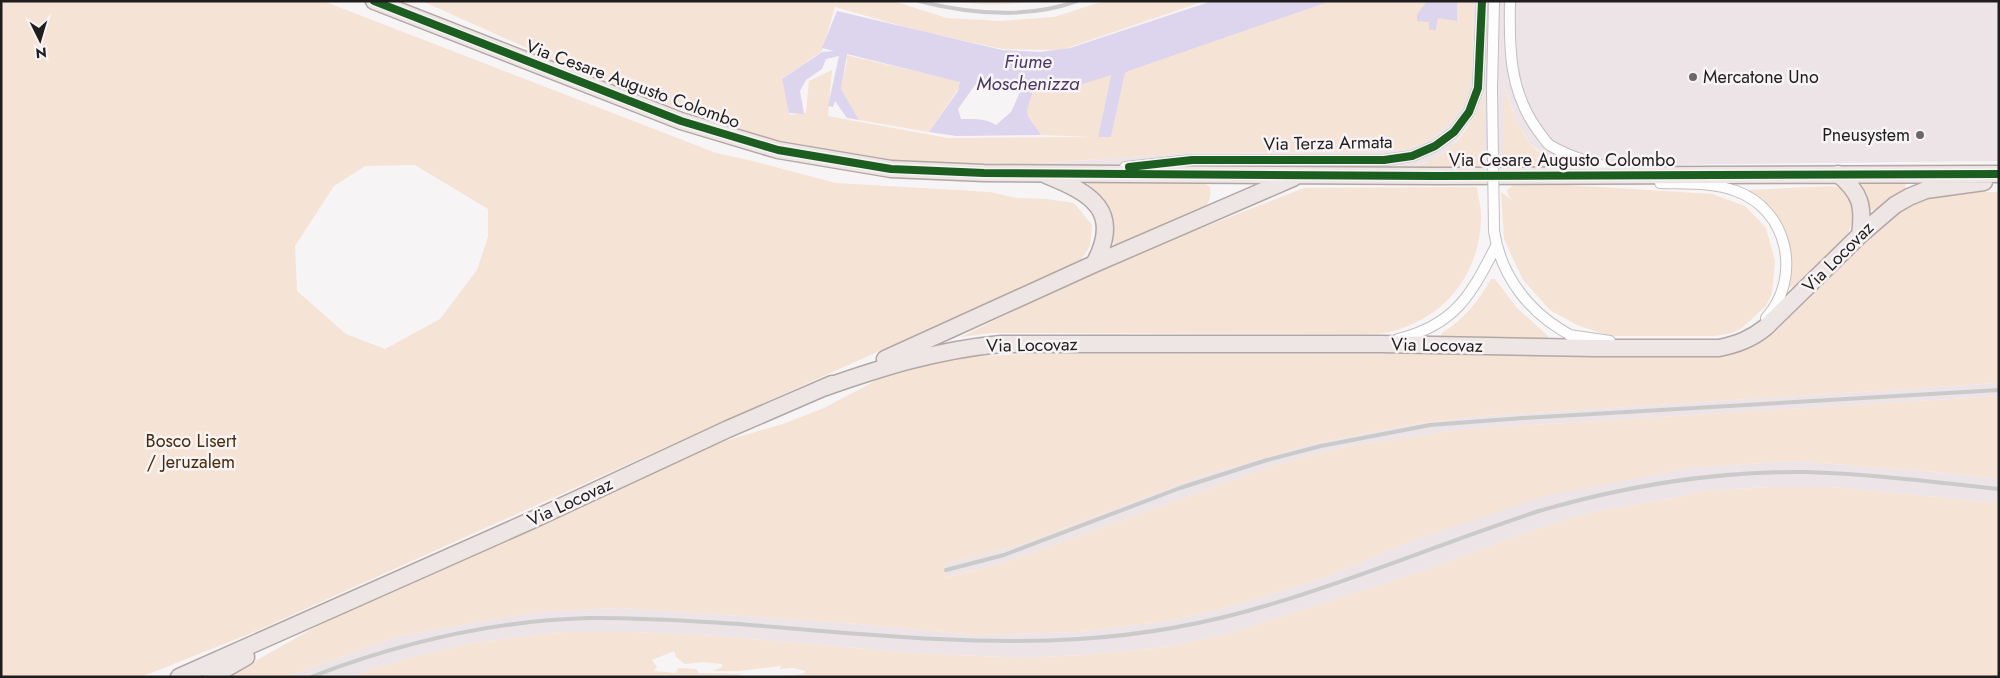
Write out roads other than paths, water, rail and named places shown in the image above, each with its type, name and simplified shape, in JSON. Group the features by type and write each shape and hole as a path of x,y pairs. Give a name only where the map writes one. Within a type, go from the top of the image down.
{"main road":[{"name":"Via Cesare Augusto Colombo","path":"374,1 681,121 778,150 891,169 930,172 1299,175 1999,174"},
{"path":"1039,172 1080,190 1092,200 1101,212 1106,225 1105,236 1103,246 1094,264"},
{"path":"1838,174 1850,184 1858,195 1862,218 1860,235"},
{"name":"Via Locovaz","path":"179,677 318,616 1094,264 1299,175"},
{"name":"Via Locovaz","path":"823,388 878,369 924,356 962,348 1001,344 1380,344 1719,348 1738,344 1755,336 1779,316 1881,215 1909,196 1926,190 1999,180"},
{"name":"Via Locovaz","path":"211,677 318,616"}],"street":[{"name":"Via Terza Armata","path":"1089,172 1192,160 1384,160 1412,156 1436,146 1454,132 1469,112 1478,88 1482,40 1482,1"},
{"path":"1494,1 1492,89 1494,231 1496,246 1508,274 1523,298 1536,312 1569,335 1595,348"},
{"path":"1510,1 1509,35 1514,81 1528,117 1549,146 1587,162 1635,174"},
{"name":"Via Locovaz","path":"1569,335 1604,341 1727,340 1742,335 1765,319 1780,294 1786,275 1784,242 1779,227 1767,211 1739,192 1722,186 1653,182 1610,175"},
{"path":"1380,344 1409,337 1430,328 1448,317 1463,303 1474,288 1496,246"}],"water":[{"name":"Fiume Moschenizza","path":"1212,1 1331,1 1128,71 1125,73 1111,137 1098,137 1111,75 1067,89 1033,92 1027,112 1041,135 956,136 929,132 958,91 960,82 847,54 841,89 859,120 847,118 835,101 833,107 828,106 839,56 826,59 822,69 806,80 800,91 804,114 789,113 782,79 822,52 834,51 822,48 837,11 1002,50 1040,52 1070,48","holes":["975,85 1020,92 1011,112 996,125 984,120 961,119 958,109"]},
{"path":"1427,1 1457,1 1457,21 1438,18 1436,30 1429,30 1429,22 1417,21 1417,14"}],"railway":[{"path":"919,1 958,9 998,13 1058,7 1077,1"},
{"path":"946,570 1004,555 1180,488 1267,460 1321,446 1430,425 1999,390"},
{"path":"311,677 378,654 447,636 517,624 588,618 626,618 739,624 951,640 1036,641 1126,635 1173,628 1242,612 1334,584 1539,511 1637,487 1704,477 1771,472 1805,472 1878,476 1999,489"}],"place":[{"name":"Mercatone Uno","path":"1693,77"},
{"name":"Pneusystem","path":"1920,135"}],"park label":[{"name":"Bosco Lisert / Jeruzalem","path":"191,451"}]}
